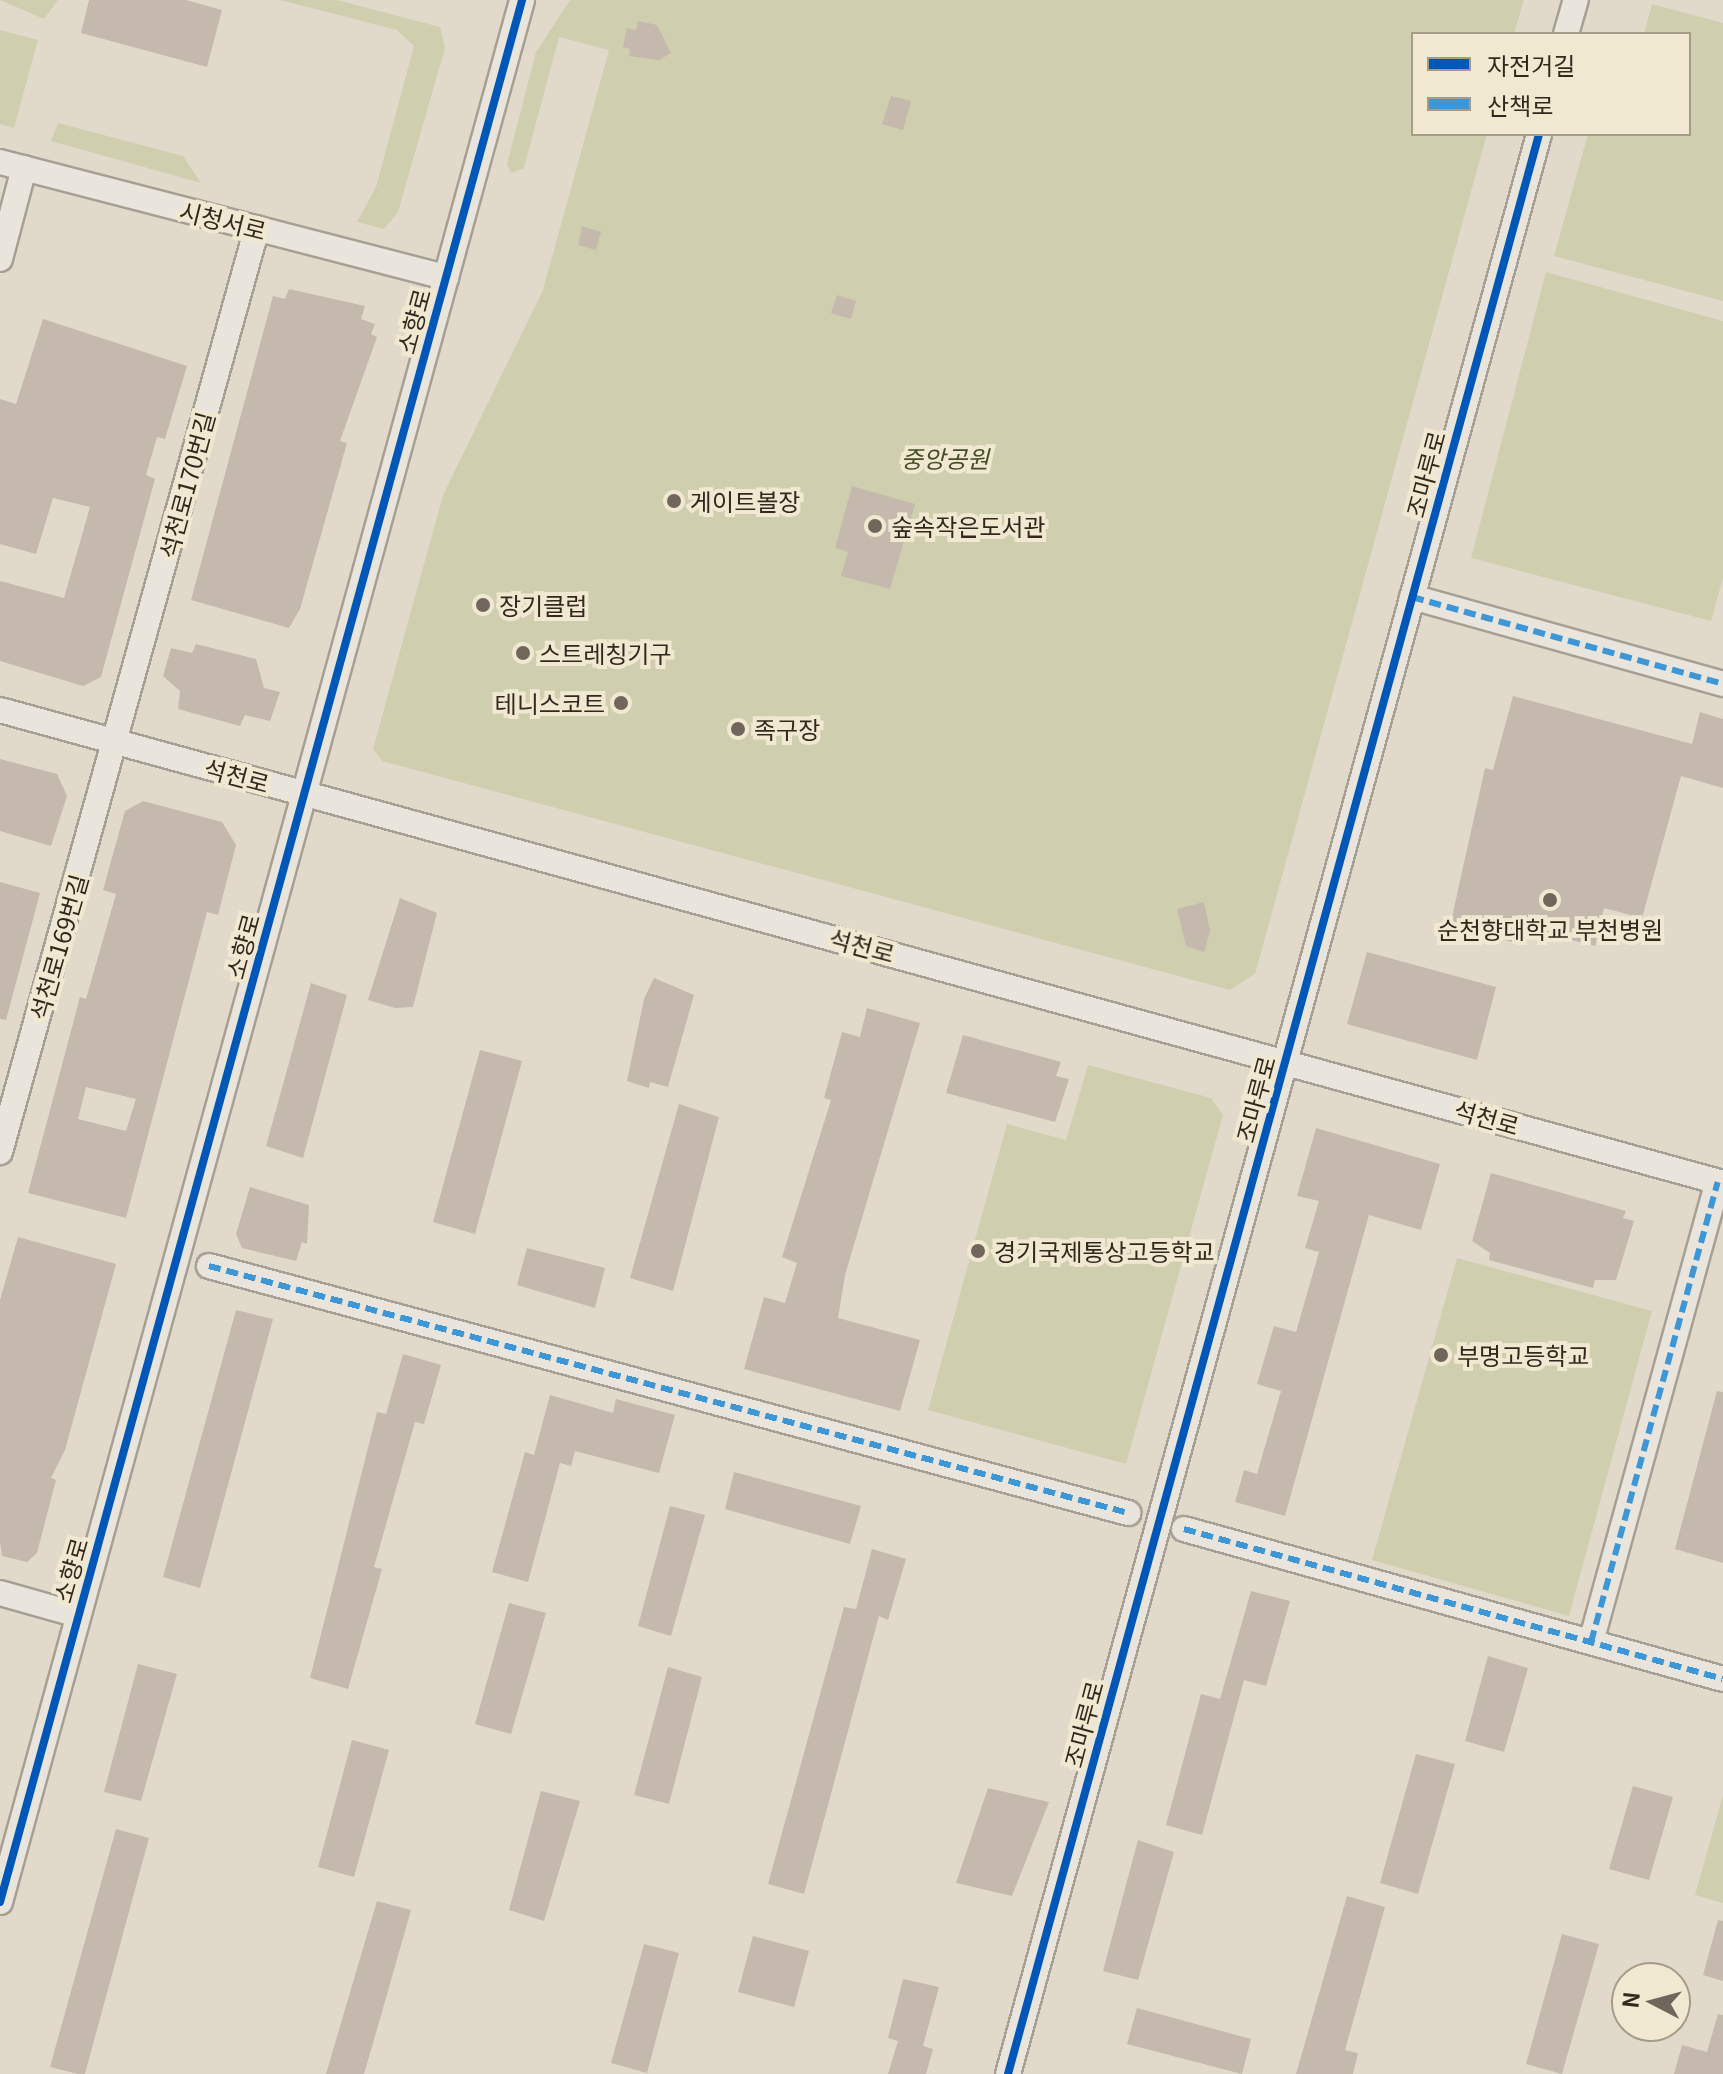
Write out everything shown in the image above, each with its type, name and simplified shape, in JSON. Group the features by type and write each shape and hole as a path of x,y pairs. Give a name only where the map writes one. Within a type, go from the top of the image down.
{"street":[{"name":"소향로","path":"0,1902 522,0"},
{"path":"1567,32 1576,0"},
{"name":"조마루로","path":"1008,2074 1538,136"},
{"name":"시청서로","path":"0,162 446,277"},
{"path":"0,259 24,168"},
{"name":"석천로170번길","path":"115,742 257,228"},
{"path":"1412,597 1723,684"},
{"name":"석천로","path":"0,710 1720,1182"},
{"name":"석천로169번길","path":"0,1152 115,742"},
{"path":"1591,1642 1720,1182"},
{"path":"209,1266 1128,1513"},
{"path":"1184,1529 1723,1679"},
{"path":"0,1593 78,1615"}],"green space":[{"path":"0,0 58,0 44,19"},
{"path":"280,0 337,0 440,27 445,48 398,212 384,229 357,222 376,187 414,46 397,30"},
{"name":"중앙공원","path":"570,0 1524,0 1515,32 1411,32 1411,136 1486,136 1255,974 1230,990 382,761 373,749 443,495 543,290 609,50 559,37 524,168 511,173 507,164 536,52"},
{"path":"1652,4 1723,23 1723,301 1554,256 1587,136 1691,136 1691,32 1645,32"},
{"path":"0,30 38,40 14,128 0,124"},
{"path":"58,123 183,156 201,183 51,141"},
{"path":"1546,272 1723,321 1723,578 1711,621 1471,558"},
{"path":"1088,1065 1211,1098 1223,1115 1126,1464 928,1410 1007,1124 1066,1140"},
{"path":"1457,1258 1652,1311 1569,1616 1372,1560"},
{"path":"1723,1795 1723,1903 1695,1895"}],"building":[{"path":"89,0 186,0 222,10 207,67 81,33"},
{"path":"638,21 657,25 671,53 659,60 629,56 630,49 623,47 627,28 636,30"},
{"path":"891,96 911,101 903,130 882,124"},
{"path":"582,226 601,232 596,250 578,245"},
{"path":"289,289 365,306 361,319 375,324 371,334 377,337 340,441 347,443 300,609 289,628 191,600 273,296 285,299"},
{"path":"837,295 856,301 851,319 831,313"},
{"path":"43,319 187,366 165,439 157,437 146,475 155,479 101,677 83,686 0,661 0,581 64,598 90,507 53,498 36,554 0,544 0,399 16,404"},
{"name":"숲속작은도서관","path":"852,486 915,504 890,589 841,576 848,552 835,548"},
{"path":"196,644 256,659 264,688 280,692 270,721 245,715 240,726 178,709 180,691 163,676 171,648 192,653"},
{"path":"1513,696 1692,744 1700,712 1723,719 1723,788 1681,776 1642,918 1604,908 1595,946 1528,929 1524,945 1450,926 1485,768 1493,770"},
{"path":"0,759 57,774 67,796 51,846 0,831"},
{"path":"143,801 222,822 236,845 218,915 207,912 126,1218 28,1193 80,997 86,999 116,894 103,890 125,811","holes":["86,1087 136,1099 126,1131 78,1119"]},
{"path":"0,882 40,893 6,1020 0,1019"},
{"path":"400,898 437,913 413,1007 395,1008 368,1000"},
{"path":"1204,902 1210,931 1204,952 1186,946 1177,909"},
{"path":"1367,952 1496,987 1477,1060 1347,1024"},
{"path":"654,978 694,995 668,1087 650,1082 649,1088 627,1081 644,999"},
{"path":"311,983 347,995 303,1158 266,1146"},
{"path":"867,1008 920,1023 845,1275 838,1318 920,1340 900,1411 744,1369 764,1297 785,1303 797,1263 782,1257 831,1100 824,1098 842,1032 860,1037"},
{"path":"963,1035 1061,1062 1056,1076 1069,1079 1055,1122 946,1093"},
{"path":"480,1050 522,1061 475,1234 433,1222"},
{"path":"679,1104 719,1117 673,1291 630,1278"},
{"path":"1316,1128 1440,1164 1421,1230 1369,1215 1285,1516 1235,1502 1244,1470 1257,1474 1281,1391 1257,1384 1274,1326 1296,1332 1319,1252 1305,1248 1319,1201 1297,1196"},
{"path":"1491,1173 1626,1211 1623,1218 1634,1221 1616,1280 1595,1280 1593,1288 1489,1260 1490,1253 1472,1241"},
{"path":"250,1187 309,1205 307,1244 302,1242 296,1261 242,1248 236,1234"},
{"path":"18,1237 116,1264 65,1450 51,1478 56,1480 37,1553 27,1562 2,1556 0,1542 0,1300"},
{"path":"527,1248 605,1268 595,1308 517,1285"},
{"path":"236,1310 273,1319 200,1588 163,1577"},
{"path":"403,1354 441,1365 424,1424 415,1422 374,1567 382,1569 348,1689 310,1678 377,1412 386,1414"},
{"path":"1717,1391 1723,1392 1723,1563 1675,1549"},
{"path":"550,1395 613,1413 616,1399 675,1415 659,1473 575,1451 571,1466 560,1463 528,1582 492,1572 525,1452 534,1455"},
{"path":"734,1472 861,1506 850,1544 725,1509"},
{"path":"670,1506 705,1515 671,1636 638,1626"},
{"path":"872,1549 906,1559 888,1620 879,1616 804,1894 768,1884 844,1607 856,1609"},
{"path":"1251,1591 1290,1601 1266,1686 1244,1680 1202,1835 1166,1825 1201,1694 1220,1699"},
{"path":"509,1603 546,1613 511,1734 475,1724"},
{"path":"1488,1656 1528,1668 1504,1752 1465,1741"},
{"path":"138,1664 177,1674 141,1801 104,1792"},
{"path":"668,1667 702,1677 669,1804 634,1795"},
{"path":"352,1740 389,1750 354,1877 318,1867"},
{"path":"1416,1754 1455,1764 1418,1894 1380,1883"},
{"path":"1633,1786 1673,1797 1649,1880 1609,1869"},
{"path":"988,1788 1049,1802 1012,1896 956,1883"},
{"path":"541,1791 580,1801 544,1921 509,1910"},
{"path":"116,1829 149,1838 85,2074 78,2074 50,2067"},
{"path":"1138,1840 1174,1852 1138,1980 1103,1971"},
{"path":"1347,1896 1385,1907 1345,2050 1358,2053 1353,2074 1296,2074"},
{"path":"377,1901 411,1910 364,2074 326,2074"},
{"path":"1718,1920 1723,1921 1723,1981 1703,1975"},
{"path":"1562,1934 1599,1944 1562,2074 1526,2064"},
{"path":"753,1936 809,1951 794,2007 738,1992"},
{"path":"644,1944 679,1953 647,2073 611,2063"},
{"path":"903,1979 939,1987 923,2046 933,2049 926,2074 888,2074 898,2041 888,2038"},
{"path":"1137,2008 1251,2039 1242,2074 1127,2044"},
{"path":"1718,2014 1723,2015 1723,2074 1674,2074 1682,2045 1707,2052"}],"marked path":[{"path":"1412,597 1723,684"},
{"path":"1591,1642 1718,1182"},
{"path":"209,1266 1128,1513"},
{"path":"1184,1529 1723,1679"}],"cycle path":[{"path":"0,1902 522,0"},
{"path":"1008,2074 1538,136"}],"place":[{"name":"게이트볼장","path":"674,501"},
{"name":"숲속작은도서관","path":"875,526"},
{"name":"장기클럽","path":"483,605"},
{"name":"스트레칭기구","path":"523,653"},
{"name":"테니스코트","path":"621,703"},
{"name":"족구장","path":"738,729"},
{"name":"순천향대학교 부천병원","path":"1550,900"},
{"name":"경기국제통상고등학교","path":"978,1251"},
{"name":"부명고등학교","path":"1441,1355"}]}
